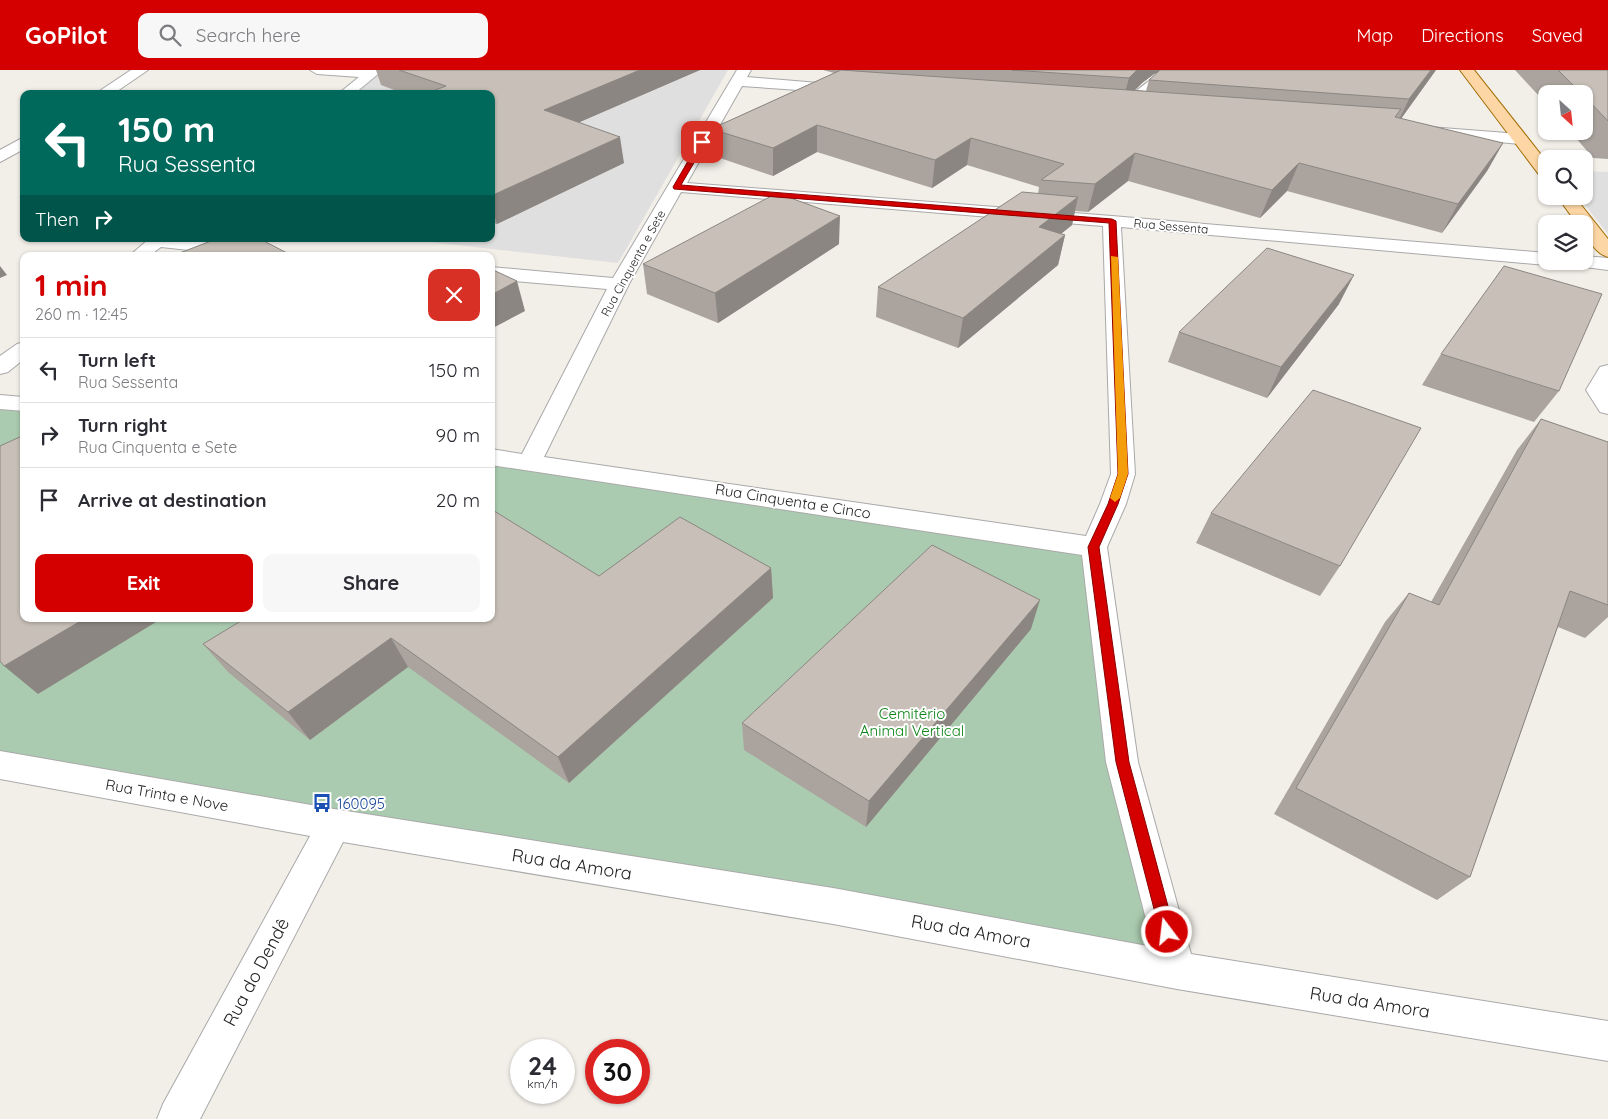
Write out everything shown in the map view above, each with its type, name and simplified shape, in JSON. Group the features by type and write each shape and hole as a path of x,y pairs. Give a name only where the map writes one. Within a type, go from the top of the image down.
{"main road":[{"path":"1467,70 1538,162"},
{"path":"1572,205 1608,251"}],"street":[{"path":"108,90 141,70"},
{"path":"317,70 374,72"},
{"path":"1128,108 1146,88 1167,75 1181,70"},
{"path":"350,90 374,72"},
{"path":"741,76 855,89"},
{"name":"Rua Cinquenta e Sete","path":"530,461 619,284 741,76"},
{"path":"1109,107 1148,110"},
{"path":"1412,130 1520,139"},
{"path":"0,157 20,144"},
{"name":"Rua Sessenta","path":"676,187 1112,221 1538,258"},
{"path":"1112,221 1123,474 1113,504 1094,547 1122,762 1177,970"},
{"path":"143,252 156,242"},
{"path":"175,242 250,252"},
{"path":"1593,263 1608,264"},
{"path":"495,273 619,284"},
{"path":"0,367 20,351"},
{"path":"1608,372 1597,390 1608,407"},
{"path":"0,402 20,404"},
{"name":"Rua Cinquenta e Cinco","path":"495,457 530,461 1094,547"},
{"name":"Rua Trinta e Nove","path":"0,765 334,825"},
{"name":"Rua da Amora","path":"334,825 833,906 1177,970 1608,1041"},
{"name":"Rua do Dendê","path":"178,1119 334,825"}],"shaded area":[{"path":"385,70 728,70 618,263 430,242 495,242 495,90 361,90"},
{"path":"1593,171 1608,172 1608,234 1585,205 1593,205"}],"green space":[{"name":"Cemitério Animal Vertical","path":"0,402 20,404 20,622 495,622 495,458 1094,547 1177,970 0,765"}],"building":[{"path":"399,70 640,70 544,110 620,137 495,194 495,90 436,90 446,86"},
{"path":"841,70 1401,109 1395,117 1503,143 1458,204 1299,163 1272,190 1135,153 1095,184 1041,180 1064,164 971,138 935,160 817,125 773,148 711,129"},
{"path":"1012,70 1137,70 1129,78"},
{"path":"1160,70 1431,70 1409,99 1149,80"},
{"path":"1558,70 1608,70 1608,121 1593,105 1593,85 1573,85"},
{"path":"1022,192 1078,197 1039,227 1065,235 963,318 878,287"},
{"path":"777,193 840,216 715,293 643,264"},
{"path":"208,242 266,242 285,252 182,252"},
{"path":"1267,248 1354,275 1281,367 1179,332"},
{"path":"1504,266 1602,294 1559,391 1441,354"},
{"path":"495,271 517,281 495,293"},
{"path":"1313,390 1421,428 1340,566 1211,513"},
{"path":"1541,419 1608,442 1608,605 1570,591 1470,877 1296,788 1409,593 1439,605"},
{"path":"20,437 20,622 79,622 4,666 0,661 0,446"},
{"path":"495,511 599,576 680,517 771,568 558,757 391,638 288,712 203,644 239,622 495,622"},
{"path":"932,545 1040,600 869,801 742,723"}],"slow traffic":[{"path":"1114,257 1123,474 1115,498"}],"place":[{"name":"160095","path":"322,803"}],"route":[{"path":"702,142 676,187 1112,221 1123,474 1113,504 1094,547 1122,762 1167,932"}]}
